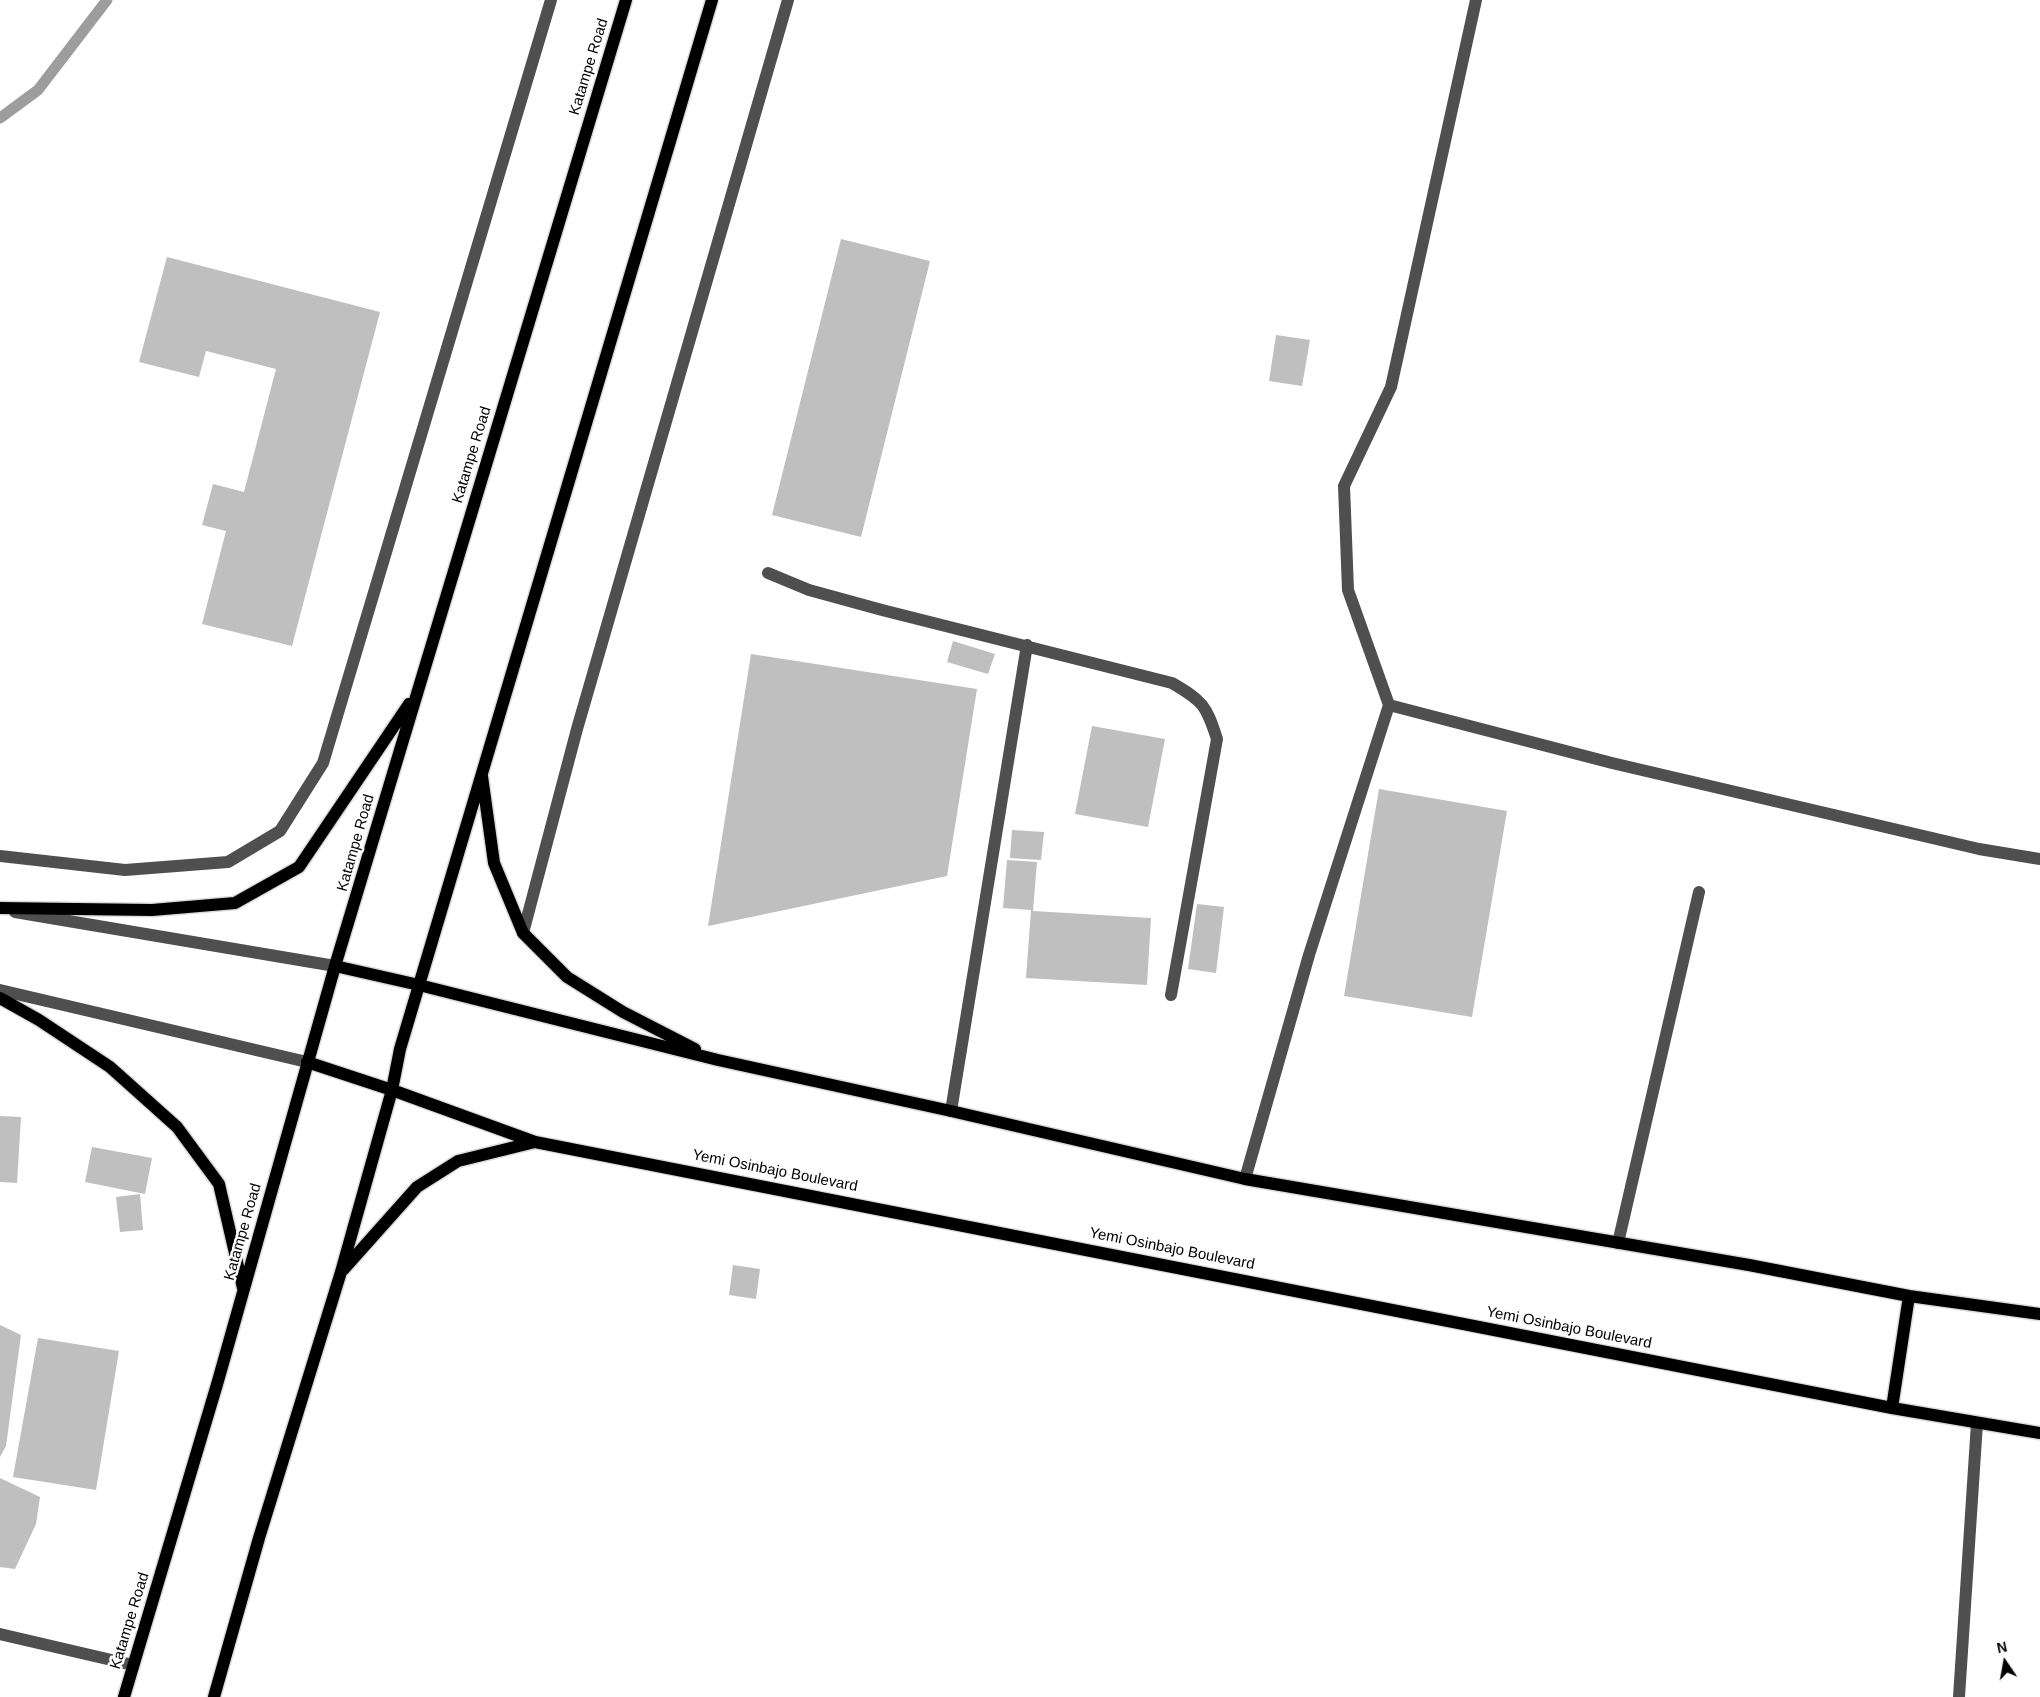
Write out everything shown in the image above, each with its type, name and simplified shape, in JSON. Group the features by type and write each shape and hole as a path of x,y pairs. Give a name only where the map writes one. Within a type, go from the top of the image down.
{"main road":[{"name":"Katampe Road","path":"124,1697 244,1290 335,966 626,0"},
{"path":"214,1697 259,1538 341,1272 392,1090 400,1049 712,0"},
{"path":"0,909 152,910 234,903 299,867 416,694"},
{"path":"482,772 494,863 523,933 568,978 623,1012 718,1060"},
{"path":"335,966 420,985 718,1060 951,1111 1245,1179 1749,1265 1909,1296 2040,1314"},
{"path":"0,998 39,1020 110,1067 177,1127 219,1184 244,1290"},
{"name":"Yemi Osinbajo Boulevard","path":"308,1062 392,1090 535,1142 1892,1408 2040,1433"},
{"path":"341,1272 417,1188 458,1161 535,1142"},
{"path":"1892,1408 1909,1296"}],"street":[{"path":"0,856 124,870 228,862 280,831 323,763 551,0"},
{"path":"523,933 577,729 788,0"},
{"path":"1245,1179 1309,955 1389,705 1348,590 1344,486 1391,386 1476,0"},
{"path":"768,573 809,590 1172,683 1195,697 1209,713 1218,739 1171,995"},
{"path":"951,1111 1027,645"},
{"path":"1389,705 1612,764 1978,849 2040,859"},
{"path":"1618,1243 1699,892"},
{"path":"0,909 335,966"},
{"path":"0,990 308,1062"},
{"path":"1959,1697 1977,1423"},
{"path":"0,1634 133,1665"}],"building":[{"path":"841,239 930,261 861,537 772,515"},
{"path":"167,257 380,312 292,646 202,624 226,531 202,525 213,484 244,492 276,369 206,351 199,377 139,362"},
{"path":"1276,335 1310,340 1302,386 1269,381"},
{"path":"953,641 995,654 988,674 947,662"},
{"path":"751,654 977,689 947,876 708,926"},
{"path":"1092,726 1165,739 1148,827 1075,814"},
{"path":"1379,789 1507,811 1472,1017 1344,996"},
{"path":"1012,830 1044,832 1041,860 1010,858"},
{"path":"1007,860 1037,862 1033,911 1151,918 1147,985 1026,978 1031,910 1003,908"},
{"path":"1197,904 1224,907 1216,973 1188,969"},
{"path":"0,1116 21,1117 17,1183 0,1182"},
{"path":"92,1147 152,1158 145,1194 85,1182"},
{"path":"140,1194 143,1230 120,1232 116,1197"},
{"path":"733,1265 760,1269 756,1299 729,1295"},
{"path":"0,1325 21,1335 6,1446 0,1457"},
{"path":"38,1338 119,1351 96,1490 13,1477"},
{"path":"0,1478 40,1497 36,1524 15,1569 0,1567"}],"waterway":[{"path":"0,118 38,90 107,0"}]}
